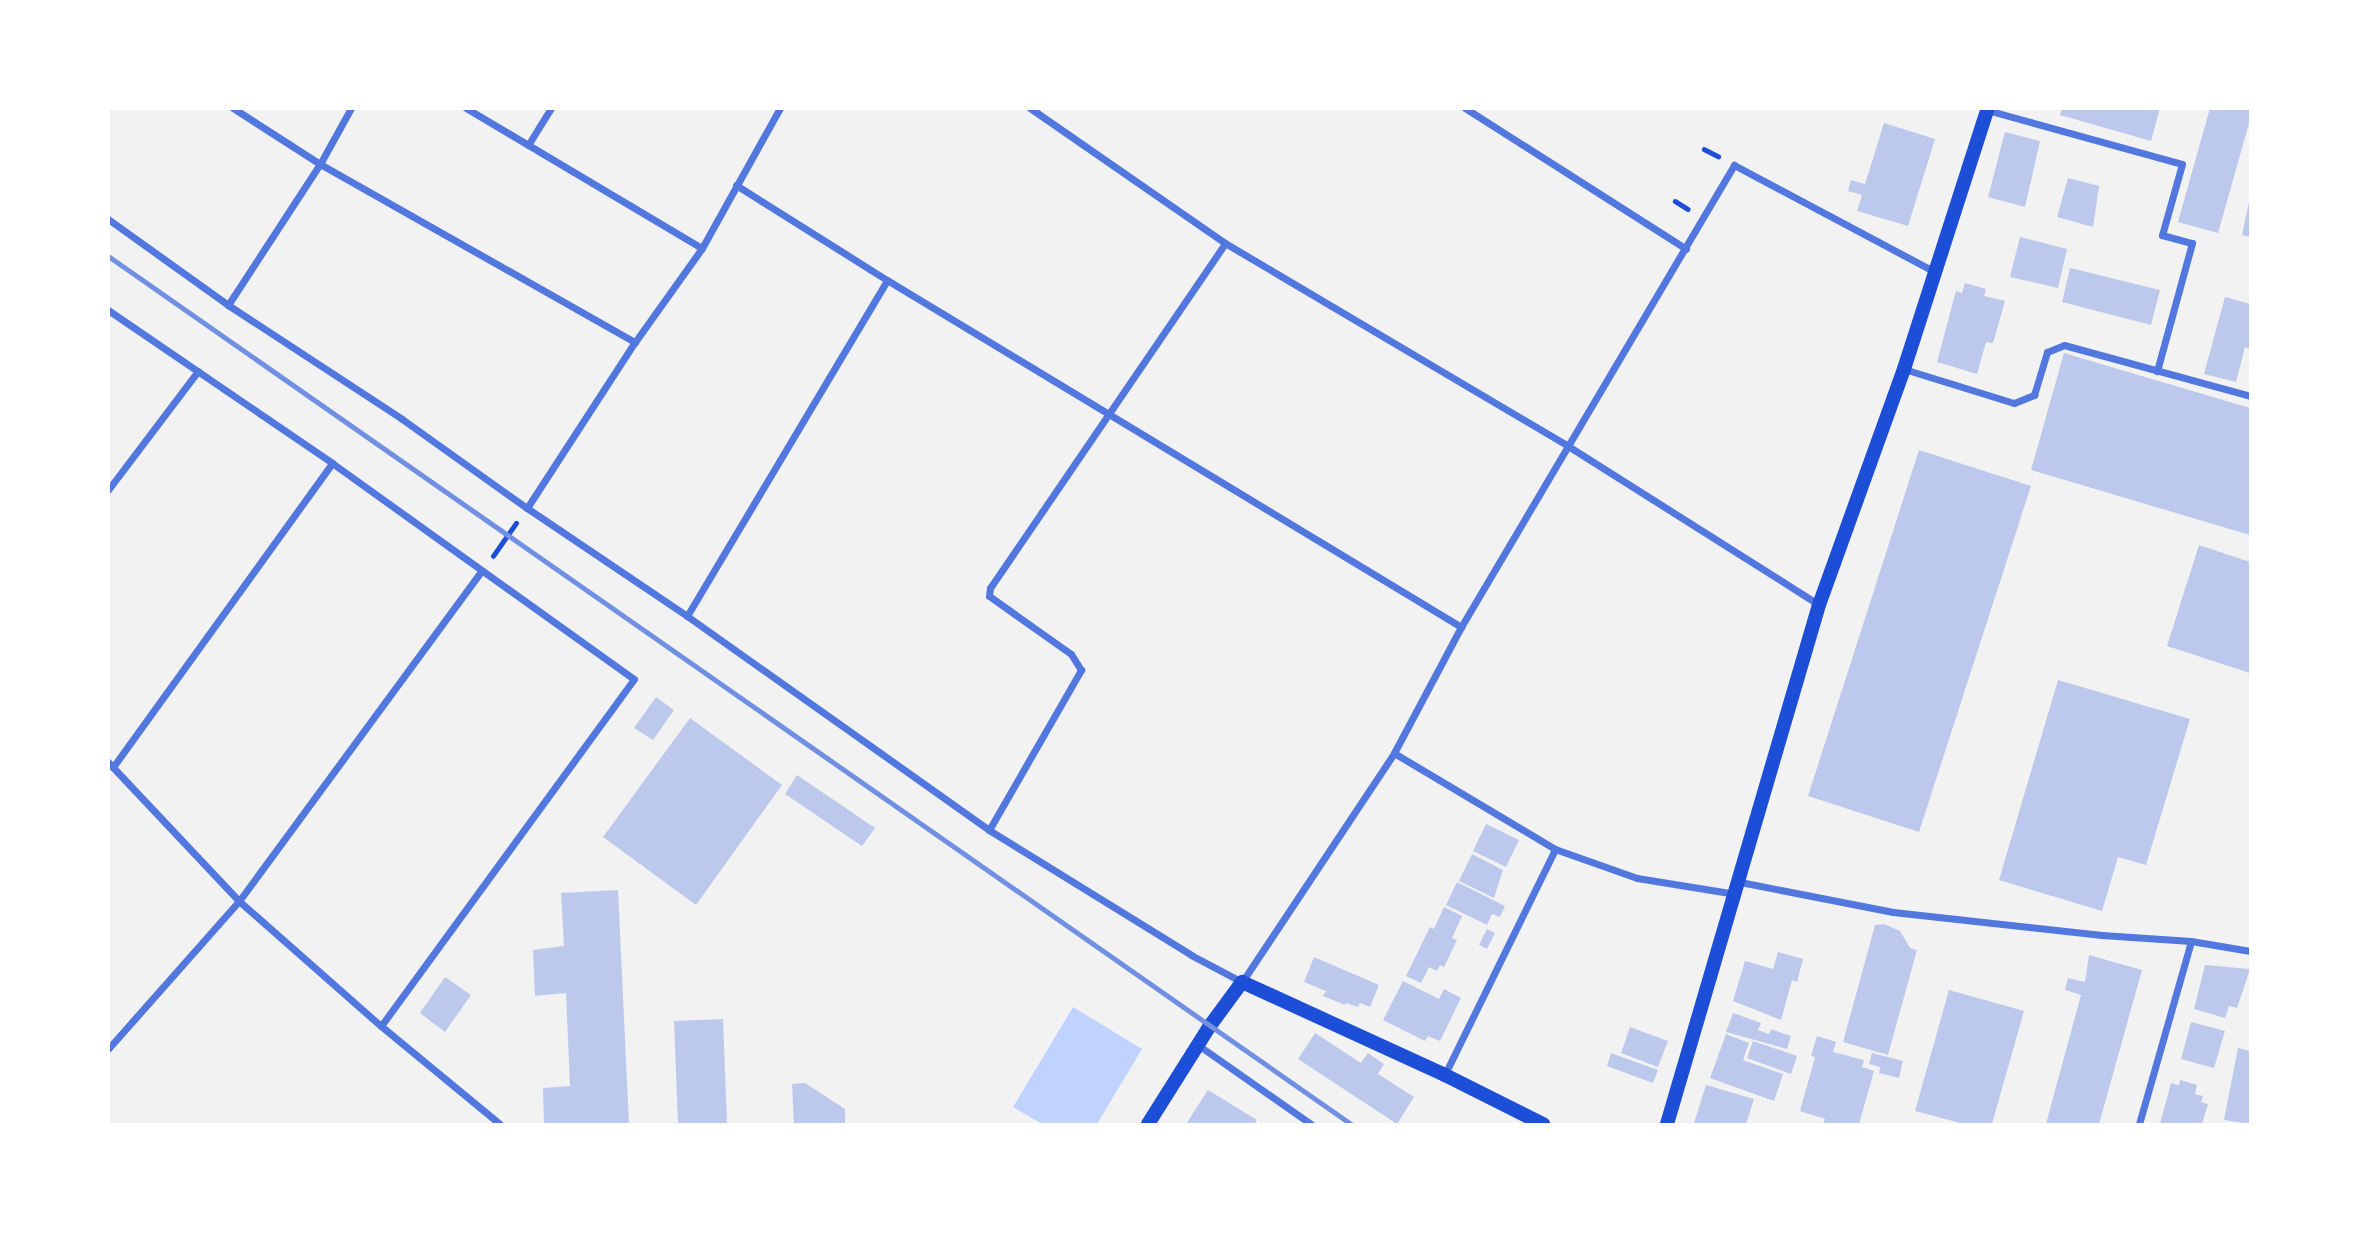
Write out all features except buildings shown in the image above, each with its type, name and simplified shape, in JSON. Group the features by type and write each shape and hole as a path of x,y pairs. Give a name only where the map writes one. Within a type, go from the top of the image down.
{"main road":[{"path":"1667,1125 1819,605 1905,369 1988,109"},
{"path":"1148,1125 1198,1045 1242,982 1445,1074 1543,1125"}],"street":[{"path":"233,108 320,164 635,342"},
{"path":"228,305 320,164 351,108"},
{"path":"466,108 702,247"},
{"path":"528,145 551,108"},
{"path":"527,508 635,342 702,247 780,108"},
{"path":"1030,108 1225,243 1568,446 1819,605"},
{"path":"1465,108 1686,249"},
{"path":"1988,109 2182,164 2162,235 2192,243 2157,371"},
{"path":"108,219 228,305 402,419 527,508 687,616 989,830 1191,956 1242,982 1394,753 1461,627 1734,165 1935,273"},
{"path":"736,185 887,281 1461,627"},
{"path":"989,830 1081,670 1071,654 989,596 990,588 1225,243"},
{"path":"687,616 887,281"},
{"path":"108,310 332,463 634,679 381,1026"},
{"path":"1905,369 2014,403 2035,395 2047,352 2064,345 2250,396"},
{"path":"108,491 198,371"},
{"path":"332,463 111,765 239,901 381,1026 500,1125"},
{"path":"108,1049 239,901 481,572"},
{"path":"1394,753 1555,849 1637,878 1738,888 1893,912 2102,935 2191,941 2250,951"},
{"path":"1445,1074 1555,849"},
{"path":"2139,1125 2191,941"},
{"path":"1198,1045 1311,1125"}],"path":[{"path":"481,572 527,508"}],"water":[{"path":"1073,1007 1142,1049 1097,1124 1042,1124 1013,1107"}],"railway":[{"path":"108,256 1351,1124"}]}
